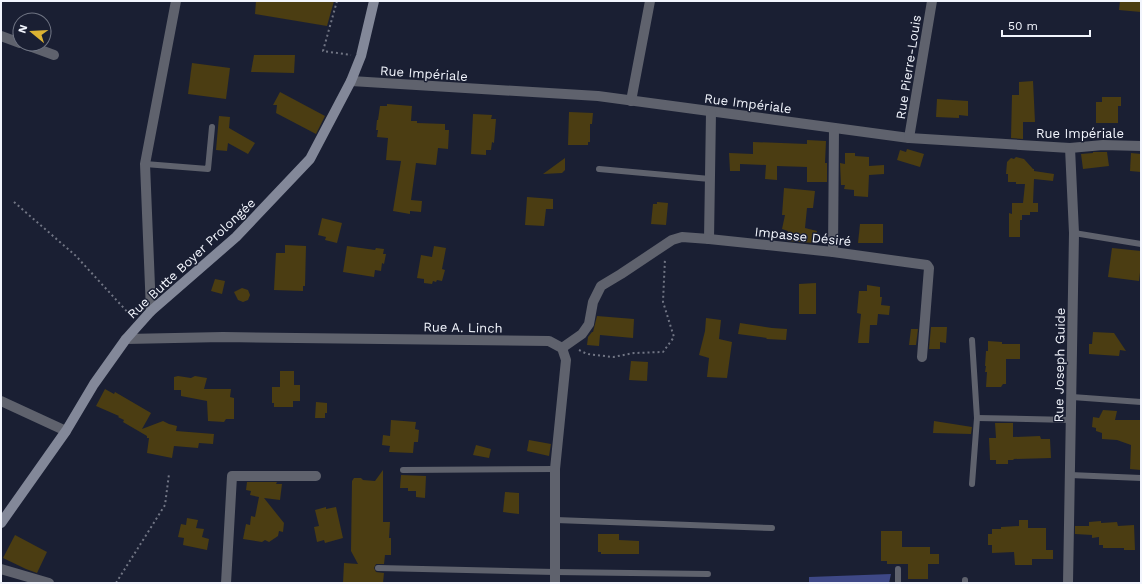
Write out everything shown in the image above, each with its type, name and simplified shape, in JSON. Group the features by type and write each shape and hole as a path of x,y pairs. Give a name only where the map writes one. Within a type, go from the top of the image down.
{"street":[{"path":"151,311 145,164 176,1"},
{"name":"Rue Butte Boyer Prolongée","path":"1,523 66,431 94,384 126,339 151,311 236,238 310,158 351,81 360,56 374,1"},
{"path":"631,101 650,1"},
{"name":"Rue Pierre-Louis","path":"909,138 932,1"},
{"path":"1,36 12,40"},
{"path":"46,52 54,55"},
{"name":"Rue Impériale","path":"351,81 598,96 909,138 1070,148 1103,145 1141,146"},
{"path":"709,239 710,112"},
{"path":"833,252 834,128"},
{"name":"Rue Joseph Guide","path":"1068,583 1074,233 1070,148"},
{"name":"Impasse Désiré","path":"565,346 582,334 589,324 593,302 601,286 672,240 682,237 833,252 927,265 922,357"},
{"name":"Rue A. Linch","path":"126,339 223,337 549,341 565,346"},
{"path":"555,583 555,469 566,360 565,346"},
{"path":"1,401 66,431"},
{"path":"226,583 232,476 316,476"},
{"path":"1,569 49,583"}],"lane":[{"path":"145,164 208,170 212,127"},
{"path":"599,169 710,179"},
{"path":"1074,233 1141,244"},
{"path":"972,340 977,418 972,484"},
{"path":"1072,397 1141,402"},
{"path":"977,418 1071,420"},
{"path":"403,470 555,469"},
{"path":"1070,475 1141,478"},
{"path":"556,520 772,528"},
{"path":"378,568 708,574"},
{"path":"898,569 898,583"}],"path":[{"path":"337,1 323,51 360,56"},
{"path":"14,202 76,256 139,324"},
{"path":"565,346 587,354 613,357 634,353 662,352 674,337 663,302 665,245"},
{"path":"116,583 165,505 169,474"}],"shaded area":[{"path":"891,574 889,583 809,583 809,577"}],"building":[{"path":"256,1 334,1 327,26 255,14"},
{"path":"1120,1 1141,1 1141,12 1119,10"},
{"path":"254,55 295,55 294,73 251,72"},
{"path":"192,63 230,68 226,99 188,94"},
{"path":"1033,81 1035,122 1023,122 1023,139 1011,138 1012,95 1019,95 1019,82"},
{"path":"280,92 325,116 316,134 276,113 277,105 273,105"},
{"path":"1102,97 1121,97 1121,106 1118,106 1118,123 1096,123 1096,102 1102,102"},
{"path":"937,99 968,101 968,116 959,115 959,118 936,117"},
{"path":"387,104 412,106 411,121 417,121 417,123 445,124 445,130 449,130 448,149 438,148 436,165 416,163 411,200 422,201 421,212 410,211 410,214 393,211 401,161 386,160 388,138 377,137 378,130 376,130 380,106 387,106"},
{"path":"569,112 593,113 592,124 590,124 590,142 588,142 588,145 568,145"},
{"path":"473,114 492,115 491,119 496,119 494,143 492,142 491,150 486,150 486,155 471,154"},
{"path":"219,116 230,117 229,128 255,143 248,154 228,143 227,151 216,150"},
{"path":"807,140 826,141 825,163 827,163 827,182 807,182 807,167 777,166 777,180 765,179 766,165 740,164 740,171 730,171 729,153 753,154 753,142 807,144"},
{"path":"907,149 924,154 920,167 897,160 900,150 906,152"},
{"path":"1107,152 1109,166 1083,169 1081,154"},
{"path":"845,153 855,153 855,156 869,157 869,166 884,165 884,174 869,175 868,197 854,196 854,190 844,189 845,185 841,185 840,163 845,164"},
{"path":"1131,153 1141,154 1141,172 1130,171"},
{"path":"1016,157 1024,159 1034,169 1034,171 1054,174 1053,181 1034,179 1033,203 1038,203 1038,212 1030,212 1030,215 1022,215 1022,220 1020,220 1020,237 1009,237 1009,213 1012,214 1012,203 1023,203 1025,184 1008,182 1008,174 1006,174 1007,162 1011,158 1014,159"},
{"path":"565,158 565,170 562,173 543,174"},
{"path":"784,188 815,191 813,208 807,208 805,228 817,231 814,243 787,241 788,231 782,229 785,215 782,215"},
{"path":"527,197 553,199 553,209 546,209 544,226 525,225"},
{"path":"657,202 668,203 666,225 651,224 653,204 657,204"},
{"path":"322,218 342,223 337,243 325,240 326,237 318,235"},
{"path":"860,224 883,224 883,243 858,243"},
{"path":"285,245 306,246 305,286 303,286 303,291 274,290 276,253 285,253"},
{"path":"347,246 375,250 376,248 384,249 383,254 386,254 384,264 382,263 381,271 375,270 374,277 343,272"},
{"path":"434,246 446,248 442,269 445,270 442,281 433,281 432,284 424,283 424,279 417,278 421,255 432,257"},
{"path":"1112,248 1141,251 1139,281 1108,277"},
{"path":"215,279 225,281 222,294 211,291"},
{"path":"816,283 816,314 799,314 799,284"},
{"path":"867,285 880,287 880,297 882,297 881,305 890,306 889,315 878,314 877,325 870,325 869,343 858,343 861,314 857,313 859,291 867,291"},
{"path":"242,288 248,290 250,295 248,300 243,302 238,300 234,292"},
{"path":"597,316 634,319 633,338 600,335 599,346 587,345 588,337 593,332"},
{"path":"706,318 721,320 719,339 732,342 727,378 707,377 709,358 699,355 705,331"},
{"path":"740,323 787,329 786,340 766,339 767,338 738,334"},
{"path":"931,327 947,327 946,343 940,342 940,349 929,349"},
{"path":"911,329 918,329 916,345 909,345"},
{"path":"1093,332 1114,333 1126,351 1120,350 1119,356 1089,354 1089,344 1092,344"},
{"path":"988,341 1002,342 1002,344 1020,344 1020,359 1006,359 1006,384 1003,384 1001,387 986,387 987,372 985,372 985,366"},
{"path":"631,361 648,362 647,381 629,380"},
{"path":"280,371 294,371 294,385 300,385 300,401 293,401 293,407 274,407 274,403 272,403 272,387 280,387"},
{"path":"174,377 207,378 204,389 231,389 230,397 234,398 234,419 226,419 224,422 208,421 207,401 181,396 181,390 174,390"},
{"path":"105,389 114,394 115,392 151,413 142,429 163,421 177,426 176,431 214,434 213,444 199,443 198,448 174,446 172,458 147,453 149,438 147,438 147,436 123,422 124,420 118,417 119,416 96,406"},
{"path":"316,402 327,403 327,413 325,413 325,418 315,418"},
{"path":"1103,410 1117,411 1115,420 1141,420 1141,470 1130,469 1131,445 1117,440 1102,439 1102,433 1096,431 1096,428 1092,427 1093,417 1099,418"},
{"path":"391,420 416,422 415,429 419,430 418,442 414,442 413,453 389,452 390,446 382,445 383,435 390,436"},
{"path":"934,421 972,427 971,434 933,433"},
{"path":"995,423 1013,423 1013,437 1040,436 1041,439 1050,439 1051,458 1013,459 1014,460 1008,460 1008,464 996,464 996,460 990,460 989,438 996,438"},
{"path":"529,440 551,444 549,456 527,451"},
{"path":"476,445 491,449 489,458 473,455"},
{"path":"383,470 383,522 390,522 389,538 391,538 391,555 385,555 384,564 376,564 374,568 376,572 384,573 383,583 343,583 344,563 358,564 351,551 352,481 354,478 361,478 363,480 375,481"},
{"path":"401,475 426,476 425,498 416,497 416,491 408,491 408,488 400,488"},
{"path":"247,482 277,482 276,484 282,484 280,500 264,498 284,523 283,532 279,531 278,536 269,542 265,540 262,542 243,539 246,524 250,525 251,516 255,517 259,497 250,495 251,491 246,490"},
{"path":"505,492 519,493 519,514 503,512"},
{"path":"326,507 326,509 336,507 343,538 325,543 324,540 317,542 314,527 319,526 315,510"},
{"path":"187,518 198,520 196,528 204,529 202,537 209,539 207,550 183,545 184,538 178,537 181,524 186,525"},
{"path":"1019,520 1028,520 1028,528 1046,528 1046,550 1053,550 1053,559 1032,559 1032,565 1015,565 1014,552 992,553 992,545 988,545 988,534 992,534 992,529 1019,526"},
{"path":"1101,521 1101,523 1117,522 1118,526 1134,525 1135,550 1124,550 1124,548 1103,548 1103,545 1099,545 1099,537 1092,538 1092,535 1075,534 1075,526 1089,526 1089,522"},
{"path":"881,531 902,531 902,547 930,547 930,554 939,554 939,564 928,564 928,579 908,579 908,564 887,564 887,561 881,561"},
{"path":"598,534 619,534 619,540 639,541 639,554 601,554 601,552 598,552"},
{"path":"15,535 47,552 37,573 3,558"}]}
